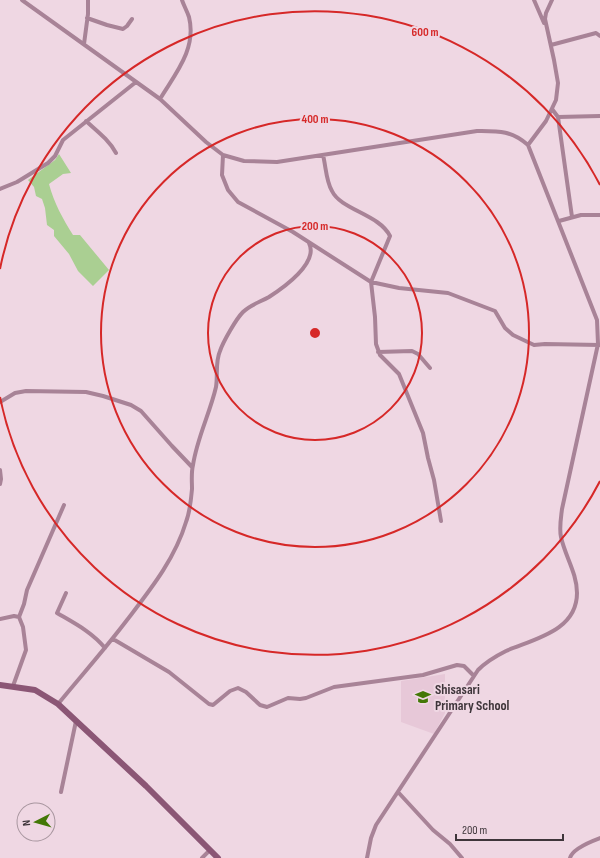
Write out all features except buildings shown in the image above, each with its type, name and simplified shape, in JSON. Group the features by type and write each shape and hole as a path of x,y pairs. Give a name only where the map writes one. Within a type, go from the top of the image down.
{"street":[{"path":"22,0 160,99 206,142 223,155 244,161 277,162 477,131 499,131 510,133 528,144 559,221 572,259 597,320 599,344 562,509 561,534 577,592 574,608 566,620 553,632 498,655 482,666 374,829 367,858"},
{"path":"84,44 88,0"},
{"path":"160,99 185,58 188,50 191,34 189,17 182,0"},
{"path":"528,144 546,121 552,109 556,100 558,83 551,45 545,25 534,0"},
{"path":"545,25 546,13 552,0"},
{"path":"87,18 122,29 127,26 132,19"},
{"path":"551,45 596,33 600,36"},
{"path":"0,189 17,182 48,163 55,156 63,140 136,82"},
{"path":"552,109 558,117 572,217"},
{"path":"558,117 600,116"},
{"path":"86,121 113,146 116,153"},
{"path":"223,155 222,175 228,190 238,202 293,232 370,282 399,288 448,293 495,311 506,328 513,335 534,345 599,344"},
{"path":"323,155 332,192 337,198 371,218 390,236 370,282 375,317 376,344 378,352 399,374 423,433 434,480 441,521"},
{"path":"559,221 581,215 600,215"},
{"path":"58,704 113,639 153,587 178,544 187,521 191,501 192,467 213,398 218,376 217,358 220,350 242,313 270,296 293,279 306,266 310,255 311,247 309,243"},
{"path":"378,352 415,352 430,368"},
{"path":"0,402 15,393 26,391 86,392 131,405 141,411 192,467"},
{"path":"0,470 0,484"},
{"path":"13,686 26,650 23,627 19,618 27,590 64,505"},
{"path":"66,593 56,613 90,633 105,648"},
{"path":"0,619 14,616 19,618"},
{"path":"113,639 168,672 211,705 215,704 230,691 238,688 246,692 260,705 267,707 288,698 306,698 334,687 422,675 457,665 464,666 474,676"},
{"path":"0,685 35,690 58,704 146,786 218,858"},
{"path":"61,792 76,721"},
{"path":"398,792 462,858"},
{"path":"570,858 572,853 600,838"},
{"path":"202,858 210,850"}],"shaded area":[{"name":"Shisasari Primary School","path":"445,674 445,713 434,734 401,722 401,681"}],"green space":[{"path":"59,154 71,173 63,174 49,184 56,204 73,235 80,235 109,270 93,286 78,271 69,254 54,236 54,230 47,225 45,208 42,199 36,196 34,187 28,180 55,160"}],"place":[{"name":"Shisasari Primary School","path":"423,697"}]}
